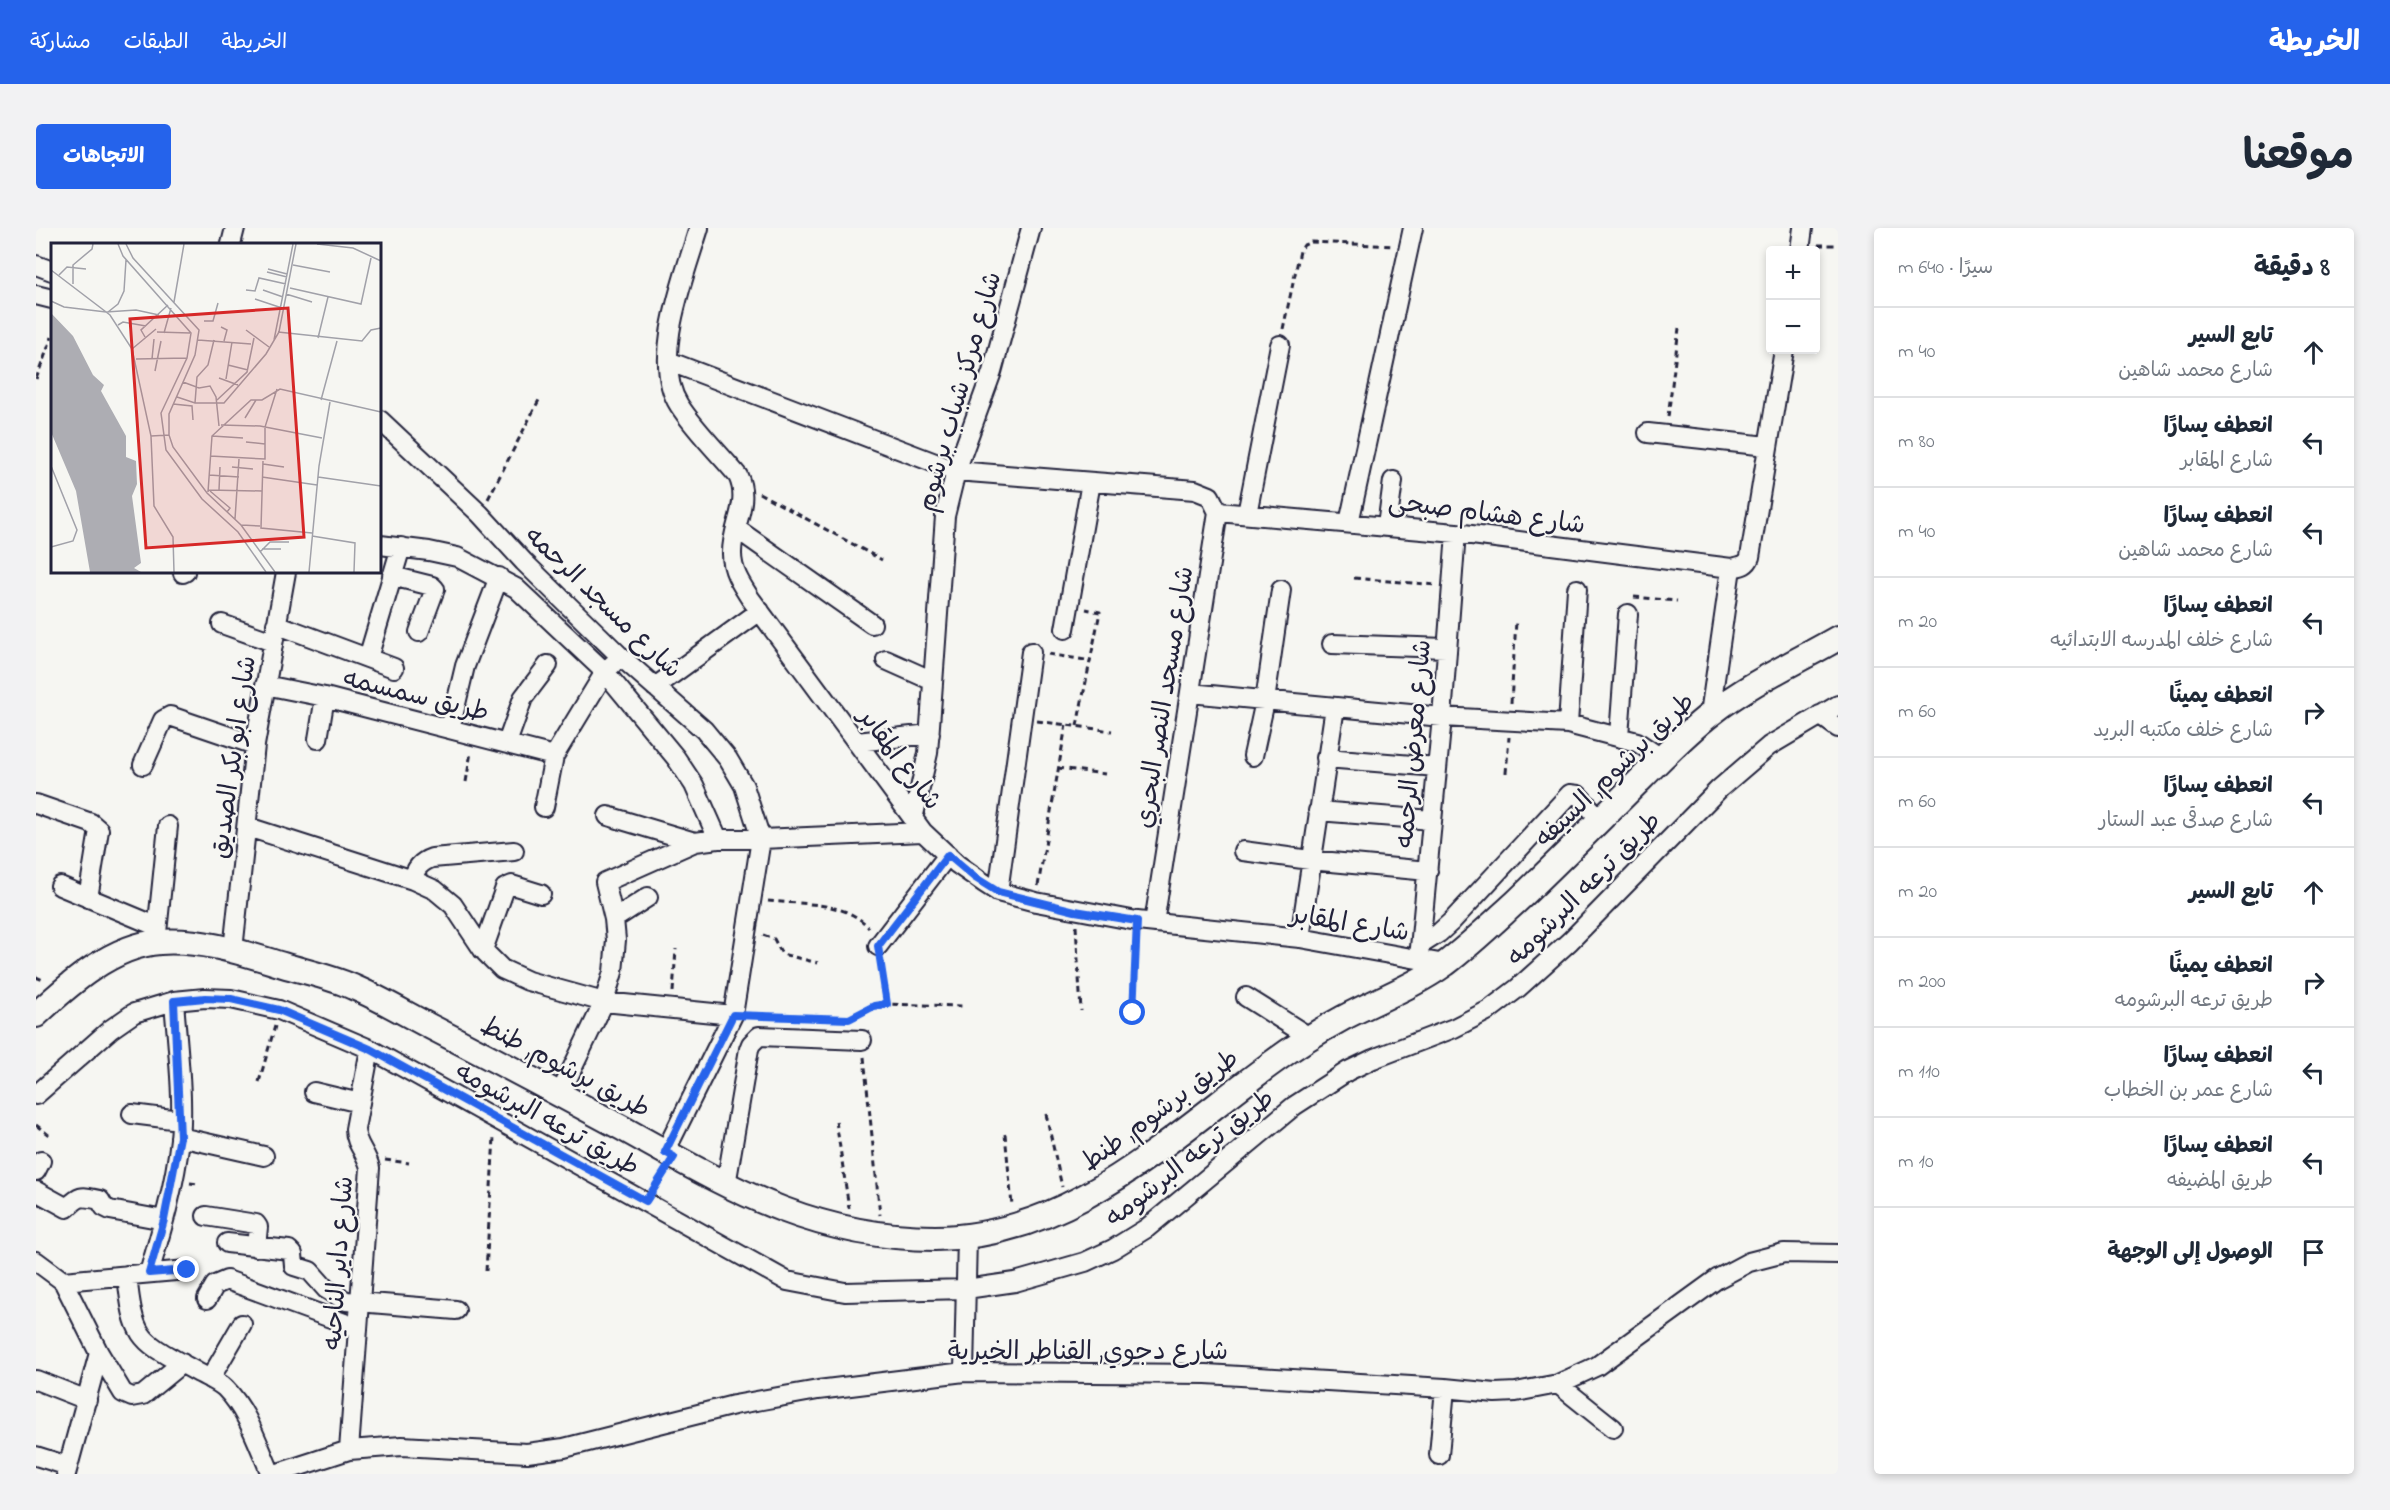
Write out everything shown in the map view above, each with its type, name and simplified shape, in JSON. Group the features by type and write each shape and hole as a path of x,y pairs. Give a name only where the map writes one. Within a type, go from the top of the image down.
{"main road":[{"name":"طريق برشوم, السيفه","path":"1445,964 1493,924 1562,859 1661,758 1710,714 1744,691 1838,638"},
{"name":"طريق برشوم, طنط","path":"36,1015 64,988 99,965 156,934 233,950 350,985 560,1094 726,1185 769,1205 801,1217 852,1231 931,1238 967,1236 1013,1225 1066,1206 1117,1179 1154,1154 1277,1059 1346,1017 1410,987 1445,964"}],"street":[{"path":"231,243 235,228"},
{"path":"699,228 672,323 668,361 671,383 678,404 738,476 741,483"},
{"name":"شارع مركز شباب برشوم","path":"918,826 930,735 945,516 956,471 993,372 1031,228"},
{"path":"1349,523 1413,228"},
{"path":"1801,246 1803,228"},
{"path":"36,266 51,271"},
{"path":"36,295 51,300"},
{"path":"1247,514 1280,345"},
{"path":"1710,714 1739,565 1767,446 1783,354"},
{"path":"668,361 956,471 1195,490 1210,496 1218,512"},
{"name":"شارع مسجد الرحمه","path":"382,424 480,514 524,562 620,656 704,730 728,759 744,786 761,839"},
{"path":"1657,433 1767,446"},
{"path":"1387,526 1393,481"},
{"path":"1065,630 1091,482"},
{"name":"شارع المقابر","path":"741,483 743,506 732,554 734,569 740,582 918,826 974,877 998,892 1075,911 1145,922 1421,951 1445,964"},
{"name":"شارع هشام صبحى","path":"1218,512 1387,526 1739,565"},
{"name":"شارع مسجد النصر البحري","path":"1145,922 1190,693 1218,512"},
{"path":"737,530 872,624"},
{"name":"شارع معرض الرحمه","path":"1421,951 1442,717 1455,533"},
{"path":"381,545 457,557 499,577 516,588 605,672 688,776 718,839"},
{"path":"368,658 400,547"},
{"name":"شارع ابو بكر الصديق","path":"233,950 255,745 286,573"},
{"path":"392,576 432,586 435,589 419,632"},
{"path":"450,729 465,666 499,577"},
{"path":"1568,724 1577,589"},
{"path":"1253,756 1281,590"},
{"path":"656,687 760,611"},
{"path":"1619,736 1628,614"},
{"path":"222,624 274,633 368,658 394,669"},
{"path":"1332,644 1446,648"},
{"path":"998,892 1031,652"},
{"path":"544,807 554,756 605,672 620,656"},
{"path":"886,660 933,681"},
{"path":"507,743 523,698 548,665"},
{"name":"طريق سمسمه","path":"265,685 324,697 554,756"},
{"path":"1190,693 1442,717 1568,724 1637,742 1661,758"},
{"path":"318,739 324,697"},
{"name":"طريق ترعه البرشومه","path":"36,1095 111,1029 134,1013 174,1001 205,998 231,999 279,1010 370,1049 787,1281 845,1292 966,1289 1015,1282 1085,1262 1113,1249 1147,1228 1294,1106 1348,1071 1454,1028 1489,1010 1518,988 1570,941 1741,768 1769,746 1838,705"},
{"path":"1300,938 1335,707"},
{"path":"1820,715 1838,728"},
{"path":"143,765 163,720 170,716 255,745"},
{"path":"857,742 930,735"},
{"path":"1326,758 1437,767"},
{"path":"1421,951 1570,794 1578,795 1600,819"},
{"path":"36,804 91,823 99,830 88,898"},
{"path":"1318,811 1432,820"},
{"path":"608,816 695,842"},
{"path":"60,886 156,934 168,826"},
{"path":"560,1094 609,987 615,956 614,919 604,883 695,842 918,826"},
{"path":"248,827 413,880 435,890 453,905 483,951 501,969 528,981 604,1002 733,1015"},
{"path":"670,1155 733,1015 761,839"},
{"path":"413,880 417,868 432,858 514,851"},
{"path":"1243,851 1428,871"},
{"path":"878,946 948,855"},
{"path":"483,951 505,888 512,885 541,894"},
{"path":"614,919 648,897"},
{"path":"1246,997 1311,1038"},
{"path":"149,1273 164,1220 180,1129 174,1001"},
{"path":"726,1185 749,1049 754,1039 759,1036 862,1040"},
{"name":"شارع داير الناحيه","path":"349,1450 370,1168 368,1159 355,1135 370,1049"},
{"path":"314,1092 360,1103"},
{"path":"132,1114 264,1156"},
{"path":"36,1191 66,1208 75,1199 82,1197 100,1200 104,1207 110,1210 164,1220"},
{"path":"206,1216 256,1224 258,1227 256,1247"},
{"path":"964,1371 967,1236"},
{"path":"227,1243 289,1250 293,1254 292,1262 296,1268 310,1271 335,1296 346,1301 456,1310"},
{"name":"شارع دجوي, القناطر الخيرية","path":"273,1474 349,1450 402,1446 527,1453 564,1448 734,1405 818,1390 964,1371 1161,1372 1495,1393 1537,1389 1558,1384 1597,1366 1717,1279 1740,1265 1766,1256 1784,1253 1838,1254"},
{"path":"36,1261 63,1281 99,1353 123,1393 132,1397 143,1395 182,1363"},
{"path":"63,1281 187,1270"},
{"path":"127,1275 131,1311 136,1327 145,1340 223,1386 239,1405 273,1474"},
{"path":"207,1299 215,1285 227,1280 358,1328"},
{"path":"210,1379 242,1324"},
{"path":"36,1456 67,1470 99,1353"},
{"path":"36,1380 87,1400"},
{"path":"1558,1384 1613,1428"},
{"path":"1439,1455 1444,1388"}],"path":[{"path":"1280,345 1300,251 1304,245 1311,243 1410,247"},
{"path":"1657,433 1679,328"},
{"path":"36,379 51,340"},
{"path":"480,514 540,398"},
{"path":"741,483 882,560"},
{"path":"1354,578 1451,586"},
{"path":"1628,614 1631,597 1677,601"},
{"path":"1070,605 1100,612 1077,726"},
{"path":"1506,772 1516,621"},
{"path":"1031,652 1091,661"},
{"path":"1021,719 1112,731"},
{"path":"1036,902 1066,725"},
{"path":"466,783 474,736"},
{"path":"1058,768 1106,774"},
{"path":"752,899 837,908 864,922 873,933 878,946 887,1004"},
{"path":"1075,911 1081,1011"},
{"path":"1133,1013 1145,922"},
{"path":"746,932 771,937 780,952 785,955 818,963"},
{"path":"671,1009 676,949"},
{"path":"733,1015 849,1019 874,1006 887,1004 965,1006"},
{"path":"260,1082 279,1010"},
{"path":"859,1013 882,1234"},
{"path":"1046,1114 1066,1206"},
{"path":"486,1271 495,1117"},
{"path":"836,1121 852,1231"},
{"path":"36,1125 50,1136"},
{"path":"1005,1134 1013,1225"},
{"path":"646,1201 670,1155"},
{"path":"368,1159 409,1163"}],"route":[{"path":"187,1270 149,1273 164,1220 180,1137 174,1001 205,998 231,999 279,1010 370,1049 646,1201 674,1157 665,1152 733,1015 849,1019 879,1004 887,1004 878,946 948,855 974,877 998,892 1075,911 1137,921 1133,1013"}]}
